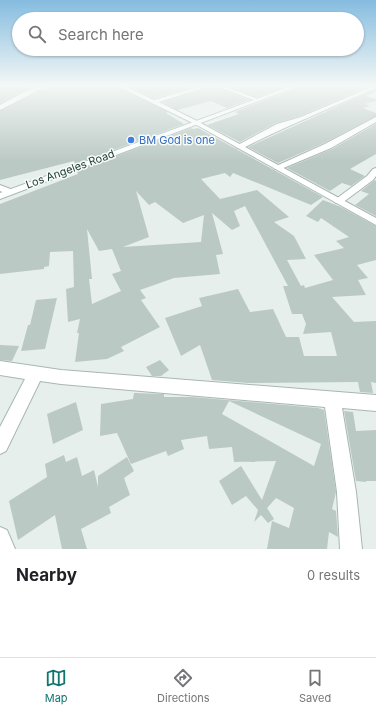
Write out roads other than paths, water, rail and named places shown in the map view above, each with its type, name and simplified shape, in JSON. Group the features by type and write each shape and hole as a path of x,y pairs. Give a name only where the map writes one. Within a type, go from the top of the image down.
{"street":[{"path":"172,111 240,146 376,222"},
{"name":"Los Angeles Road","path":"0,196 230,111"},
{"path":"240,146 280,126 320,111"},
{"path":"278,167 328,146 376,119"},
{"path":"339,201 370,178 376,171"},
{"path":"0,188 10,192"},
{"path":"0,368 36,374 376,402"},
{"path":"0,445 36,374"},
{"path":"332,399 350,513 351,549"},
{"path":"0,537 4,549"}],"place":[{"name":"BM God is one","path":"131,140"}]}
